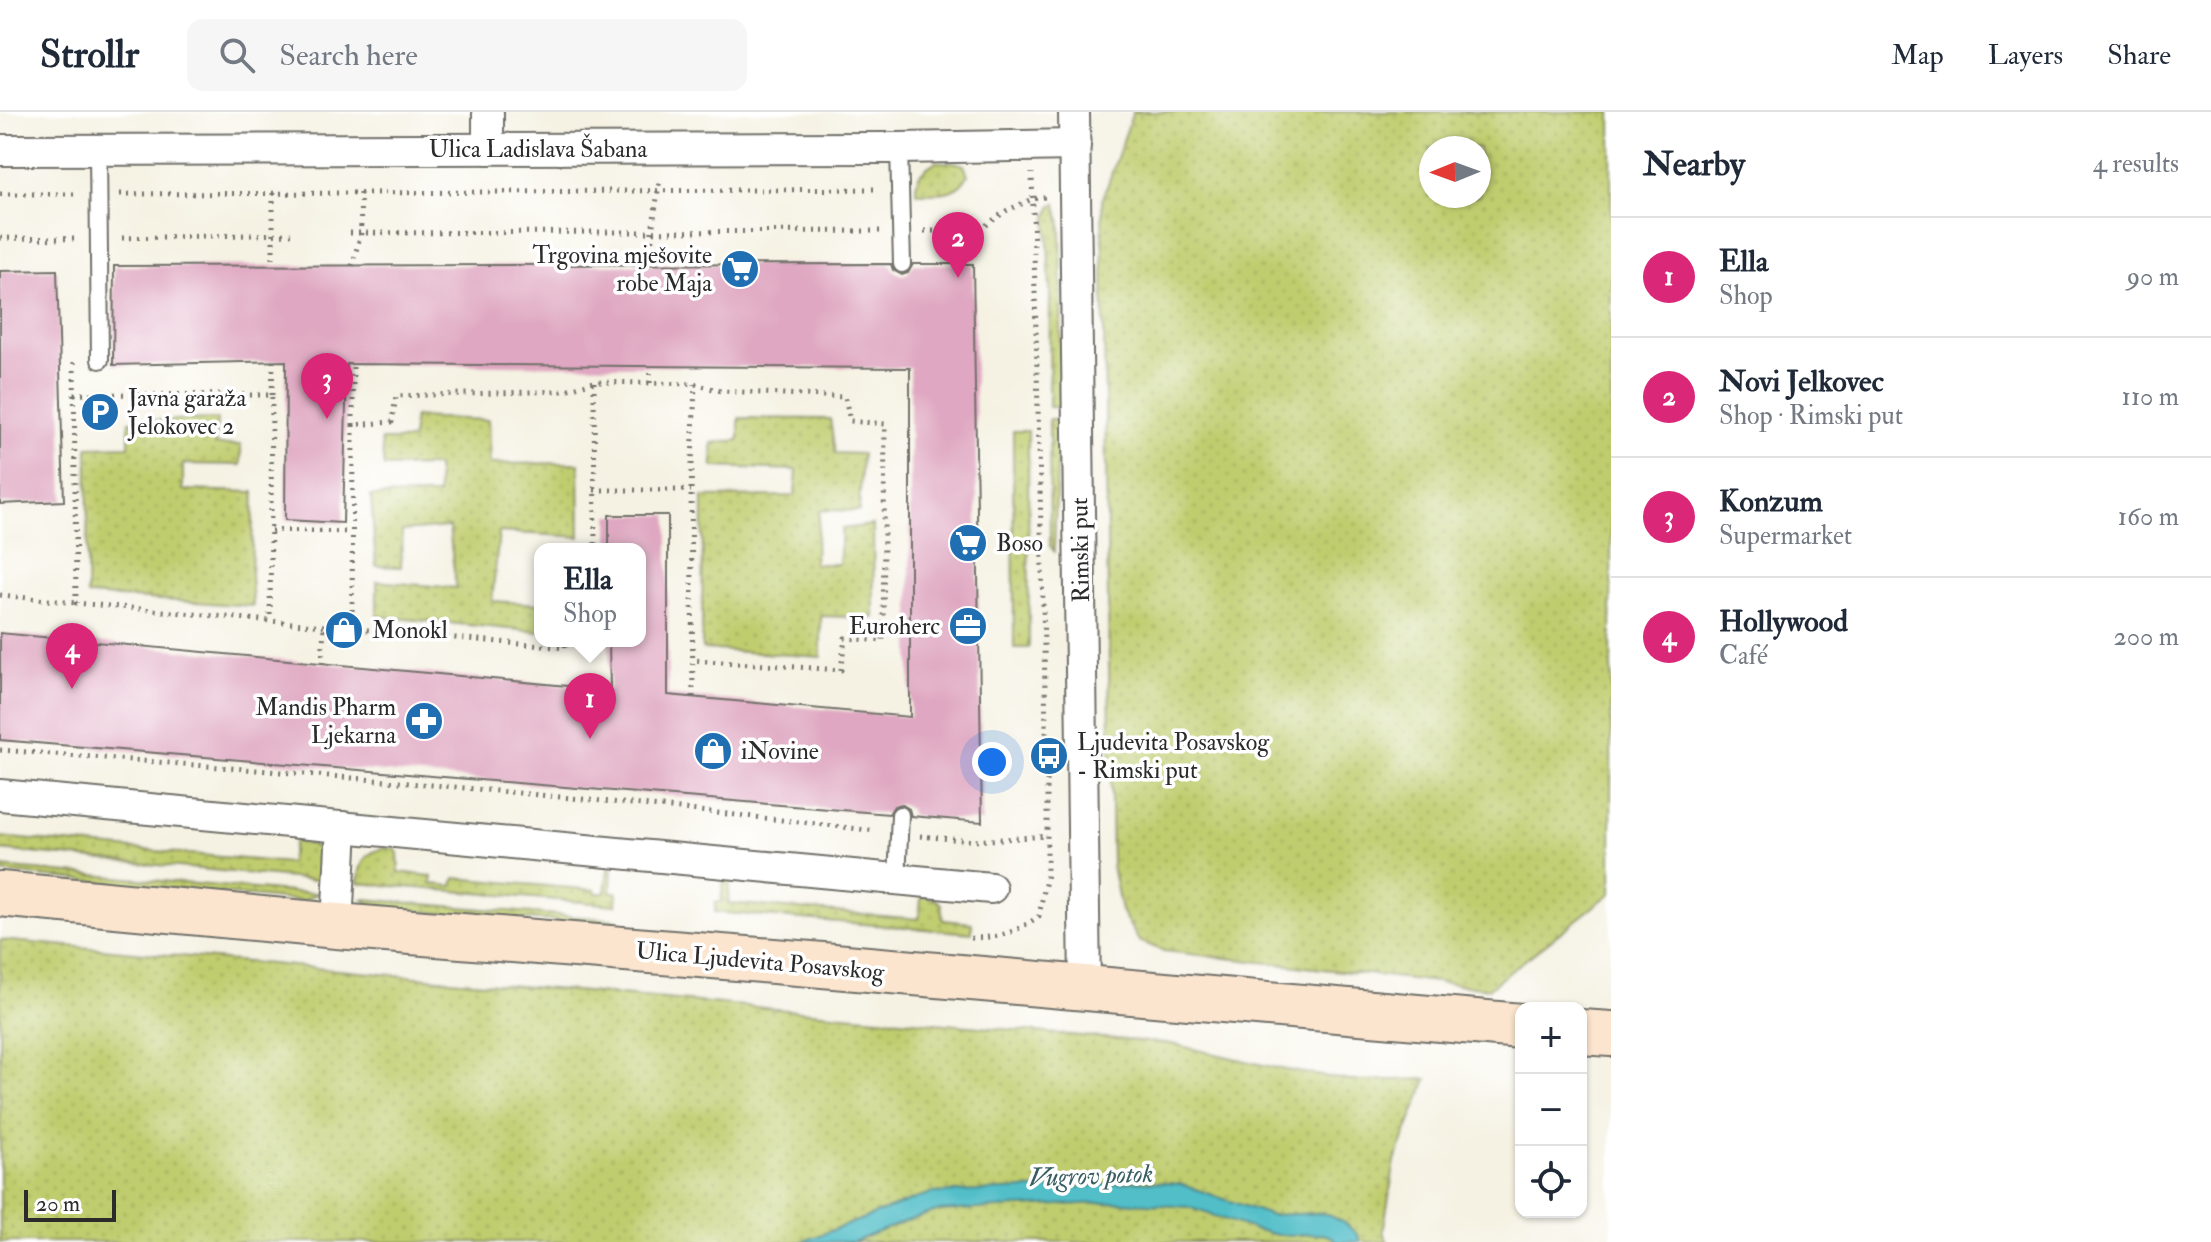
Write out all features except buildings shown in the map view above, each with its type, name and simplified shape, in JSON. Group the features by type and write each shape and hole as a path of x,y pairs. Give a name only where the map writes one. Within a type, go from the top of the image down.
{"main road":[{"name":"Ulica Ljudevita Posavskog","path":"0,894 337,926 1515,1025"},
{"path":"1587,1032 1611,1034"}],"street":[{"path":"488,112 488,149"},
{"name":"Rimski put","path":"1074,112 1085,989"},
{"name":"Ulica Ladislava Šabana","path":"0,150 1075,145"},
{"path":"0,795 991,888"},
{"path":"337,926 342,827"}],"lane":[{"path":"899,148 902,264"},
{"path":"98,150 100,360"},
{"path":"897,880 900,815"}],"path":[{"path":"969,938 993,938 1021,929 1042,917 1047,874 1032,145"},
{"path":"651,265 660,176"},
{"path":"111,195 901,189"},
{"path":"273,193 273,266"},
{"path":"352,266 361,233 360,193"},
{"path":"0,194 84,194"},
{"path":"74,194 74,209"},
{"path":"915,230 978,231 1006,211 1032,199 1050,196"},
{"path":"350,233 890,231"},
{"path":"113,238 291,234"},
{"path":"0,238 82,239"},
{"path":"74,238 74,254"},
{"path":"74,347 76,603"},
{"path":"270,621 273,361"},
{"path":"352,627 353,364"},
{"path":"650,367 650,383"},
{"path":"353,425 392,422 396,396 562,391 594,382 695,384 721,391 845,397 850,421 885,424 883,641 845,638 841,670 692,660"},
{"path":"594,382 595,543"},
{"path":"693,697 691,490 695,384"},
{"path":"74,394 272,395"},
{"path":"594,490 691,490"},
{"path":"271,530 351,532"},
{"path":"0,595 534,645"},
{"path":"322,663 324,626"},
{"path":"0,750 315,770 881,831"},
{"path":"688,808 689,798"},
{"path":"917,835 974,841 1047,836"}],"green space":[{"path":"1133,112 1611,112 1611,893 1489,988 1164,951 1139,941 1121,911 1112,866 1102,201"},
{"path":"935,162 964,165 968,175 952,190 916,193 920,174"},
{"path":"1056,203 1061,224 1059,407 1049,407 1047,217"},
{"path":"414,417 488,420 490,464 579,463 580,537 499,532 492,601 534,604 534,631 377,616 377,581 456,588 449,527 402,531 401,567 376,566 371,496 438,495 437,466 384,467 381,440 412,440"},
{"path":"739,418 830,419 835,453 862,454 859,511 820,510 814,564 839,564 842,529 873,525 874,618 821,616 821,657 702,649 703,497 795,496 797,470 713,467 712,443 739,440"},
{"path":"217,419 215,445 241,445 241,465 183,464 183,490 254,492 253,606 87,595 88,447 129,446 129,421"},
{"path":"1049,419 1059,419 1054,551 1050,546"},
{"path":"1013,431 1028,431 1029,648 1014,648"},
{"path":"0,837 289,863 295,840 311,845 320,853 324,881 0,850"},
{"path":"384,848 395,849 398,853 399,872 432,876 431,884 453,886 455,878 605,893 608,868 612,869 611,892 617,892 616,905 358,883 364,860"},
{"path":"0,867 318,893 303,901 7,873 0,872"},
{"path":"724,879 730,880 728,903 919,919 924,896 941,904 943,920 972,923 972,933 715,912 715,902 721,902"},
{"path":"363,899 617,920 619,924 482,917 372,907"},
{"path":"0,940 1172,1044 1281,1069 1351,1081 1427,1079 1395,1161 1383,1232 1388,1242 0,1242"}],"water":[{"path":"1138,1181 1181,1184 1270,1215 1323,1213 1345,1223 1361,1242 1337,1242 1323,1234 1277,1235 1188,1207 1122,1202 937,1211 853,1242 801,1242 931,1193 1077,1187"}],"place":[{"name":"Trgovina mješovite robe Maja","path":"740,269"},
{"name":"Novi Jelkovec","path":"958,278"},
{"name":"Javna garaža Jelokovec 2","path":"100,412"},
{"name":"Konzum","path":"327,419"},
{"name":"Boso","path":"968,543"},
{"name":"Euroherc","path":"968,626"},
{"name":"Monokl","path":"344,630"},
{"name":"Hollywood","path":"72,689"},
{"name":"Mandis Pharm Ljekarna","path":"424,721"},
{"name":"Ella","path":"590,739"},
{"name":"iNovine","path":"713,751"},
{"name":"Ljudevita Posavskog - Rimski put","path":"1049,756"}],"water label":[{"name":"Vugrov potok","path":"1091,1175"}]}
